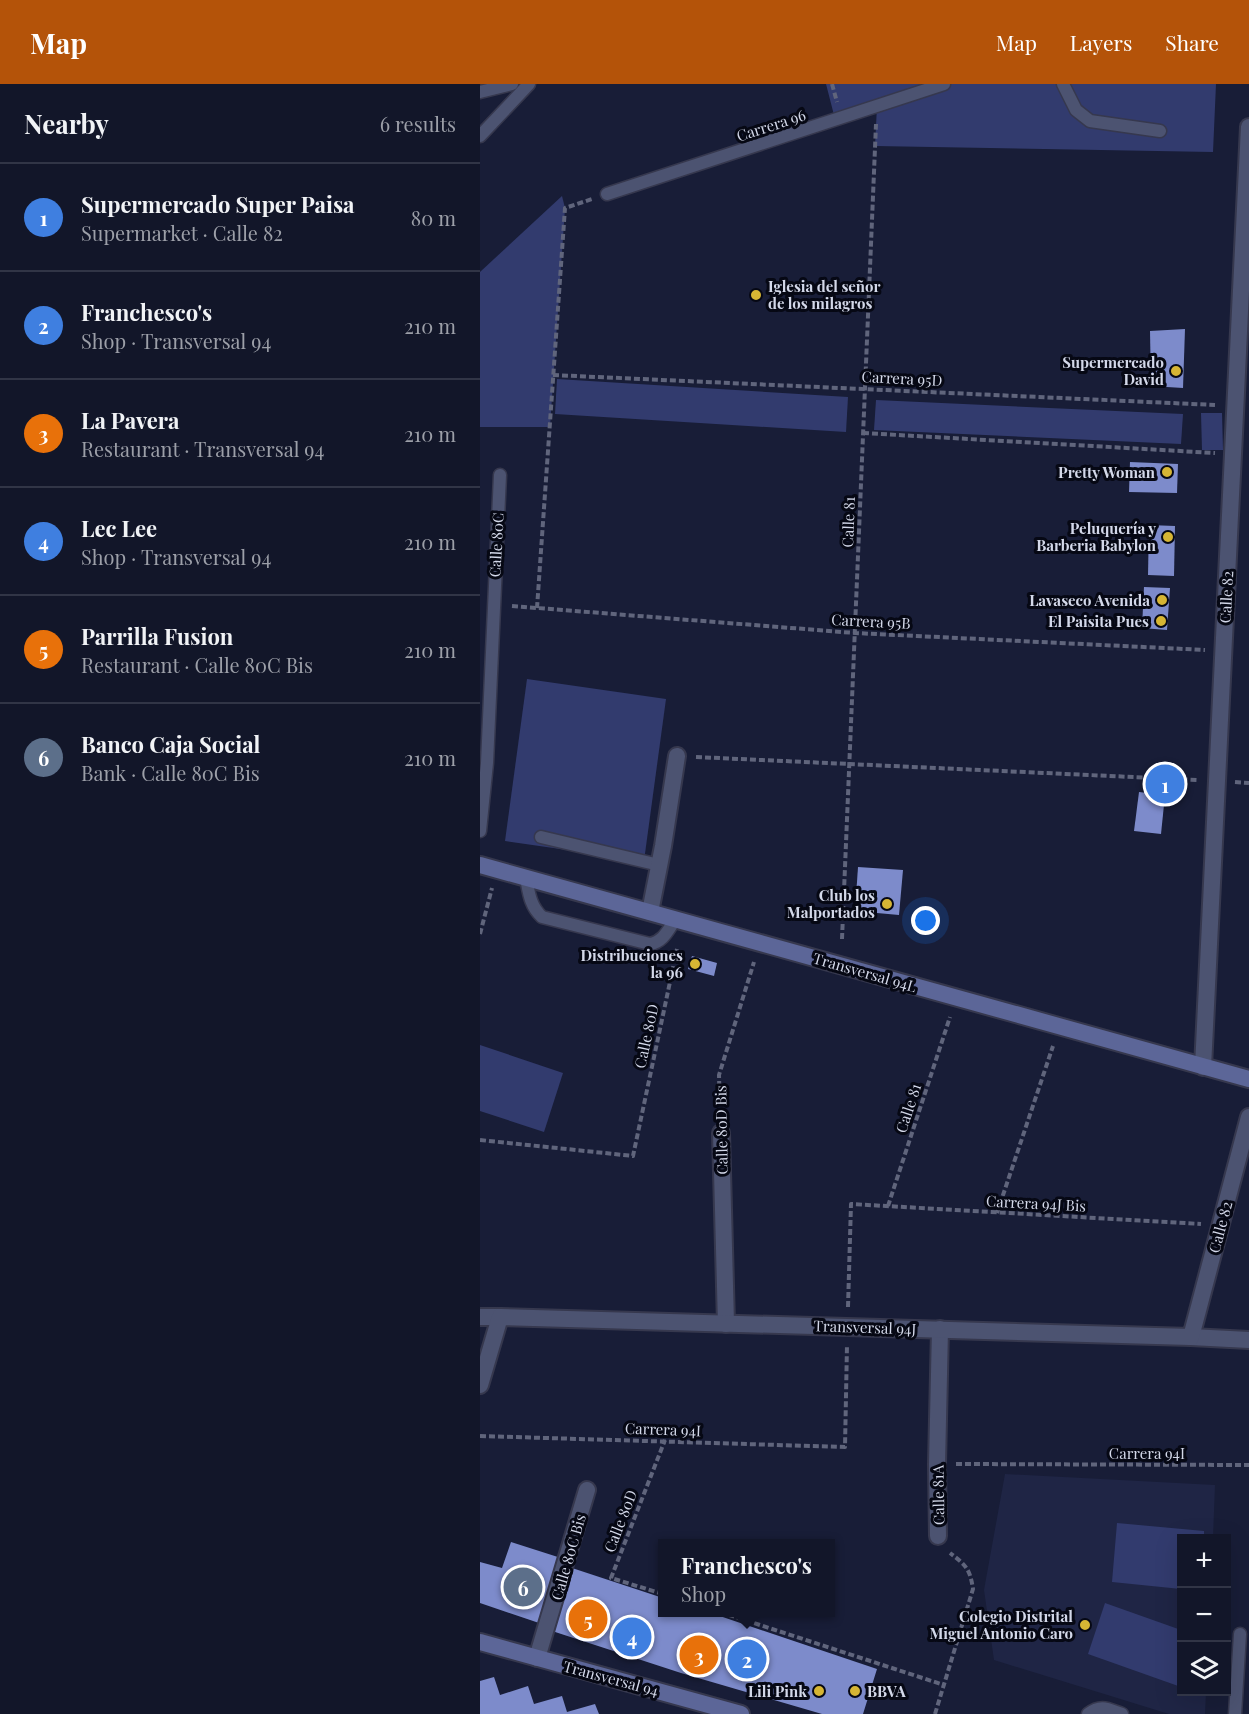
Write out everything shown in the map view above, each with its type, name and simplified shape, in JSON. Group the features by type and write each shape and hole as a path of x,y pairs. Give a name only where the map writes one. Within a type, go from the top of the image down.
{"main road":[{"name":"Transversal 94L","path":"480,865 1249,1080"},
{"name":"Transversal 94","path":"480,1642 741,1714"}],"street":[{"name":"Calle 82","path":"1203,1067 1249,127"},
{"path":"650,912 677,756"},
{"name":"Calle 82","path":"1191,1337 1249,1117"},
{"name":"Calle 80D Bis","path":"721,1133 726,1324"},
{"name":"Transversal 94J","path":"480,1317 1249,1340"},
{"path":"480,1385 500,1317"},
{"name":"Calle 81A","path":"938,1536 940,1329"},
{"name":"Calle 80C Bis","path":"537,1658 587,1490"}],"lane":[{"path":"480,92 512,84"},
{"path":"480,136 530,84"},
{"name":"Carrera 96","path":"607,194 944,84"},
{"path":"1063,84 1076,110 1090,121 1160,131"},
{"name":"Calle 80C","path":"480,831 487,763 500,475"},
{"path":"541,837 659,865"},
{"path":"526,878 531,901 535,910 542,917 650,944 661,940 679,921"},
{"path":"1235,1714 1240,1634"},
{"path":"1088,1714 1102,1707 1122,1714"}],"path":[{"name":"Calle 81","path":"842,939 877,105"},
{"path":"537,608 565,208 607,194"},
{"name":"Carrera 95D","path":"554,375 1235,406"},
{"path":"863,434 1233,454"},
{"name":"Carrera 95B","path":"493,604 855,633 1224,651"},
{"path":"677,756 1249,783"},
{"path":"480,934 497,870"},
{"name":"Calle 80D","path":"480,1140 633,1156 679,921"},
{"name":"Calle 80D Bis","path":"721,1133 719,1075 755,961 758,942"},
{"name":"Calle 81","path":"888,1206 950,1016"},
{"path":"998,1213 1053,1046"},
{"name":"Carrera 94J Bis","path":"850,1204 1220,1225"},
{"name":"Carrera 94I","path":"480,1436 845,1447"},
{"name":"Calle 80D","path":"658,1592 611,1578 665,1440"},
{"name":"Carrera 94I","path":"937,1464 1249,1465"},
{"name":"Calle 81A","path":"935,1714 973,1589 971,1575 965,1564 949,1552 938,1536"},
{"path":"735,1617 944,1685"}],"shaded area":[{"path":"826,84 1216,84 1213,152 875,146 877,106 835,119"},
{"path":"562,196 565,208 550,427 480,427 480,272"},
{"path":"557,379 848,397 846,432 555,414"},
{"path":"876,400 1183,414 1181,444 874,430"},
{"path":"1201,413 1222,413 1223,450 1202,450"},
{"path":"527,679 666,699 644,861 505,841"},
{"path":"480,1045 563,1073 544,1132 480,1111"},
{"name":"Colegio Distrital Miguel Antonio Caro","path":"1005,1474 1215,1485 1213,1534 1177,1534 1177,1696 1206,1696 1205,1714 1169,1714 994,1660 984,1590"},
{"path":"1117,1523 1204,1531 1204,1534 1177,1534 1177,1589 1112,1582"},
{"path":"1105,1603 1177,1629 1177,1686 1088,1654"}],"building":[{"path":"1185,329 1183,388 1151,386 1150,331"},
{"path":"1130,462 1178,464 1177,493 1129,492"},
{"path":"1149,525 1175,526 1174,576 1148,575"},
{"path":"1144,587 1170,588 1167,630 1142,628"},
{"path":"1139,792 1165,795 1161,834 1134,831"},
{"path":"858,867 903,870 899,915 855,911"},
{"path":"692,956 717,963 714,976 688,969"},
{"path":"511,1542 561,1558 539,1623 480,1603 480,1562 502,1568"},
{"path":"569,1567 658,1596 658,1617 723,1617 877,1669 863,1714 822,1714 681,1673 549,1630"},
{"path":"494,1677 500,1695 528,1686 534,1704 562,1696 567,1712 595,1704 599,1714 480,1714 480,1681"}],"place":[{"name":"Iglesia del señor de los milagros","path":"756,295"},
{"name":"Supermercado David","path":"1176,371"},
{"name":"Pretty Woman","path":"1167,472"},
{"name":"Peluquería y Barberia Babylon","path":"1168,537"},
{"name":"Lavaseco Avenida","path":"1162,600"},
{"name":"El Paisita Pues","path":"1161,621"},
{"name":"Supermercado Super Paisa","path":"1165,784"},
{"name":"Club los Malportados","path":"887,904"},
{"name":"Distribuciones la 96","path":"695,964"},
{"name":"Banco Caja Social","path":"523,1587"},
{"name":"Parrilla Fusion","path":"588,1619"},
{"name":"Colegio Distrital Miguel Antonio Caro","path":"1085,1625"},
{"name":"Lec Lee","path":"632,1637"},
{"name":"La Pavera","path":"699,1655"},
{"name":"Franchesco's","path":"747,1659"},
{"name":"Lili Pink","path":"819,1691"},
{"name":"BBVA","path":"855,1691"}]}
